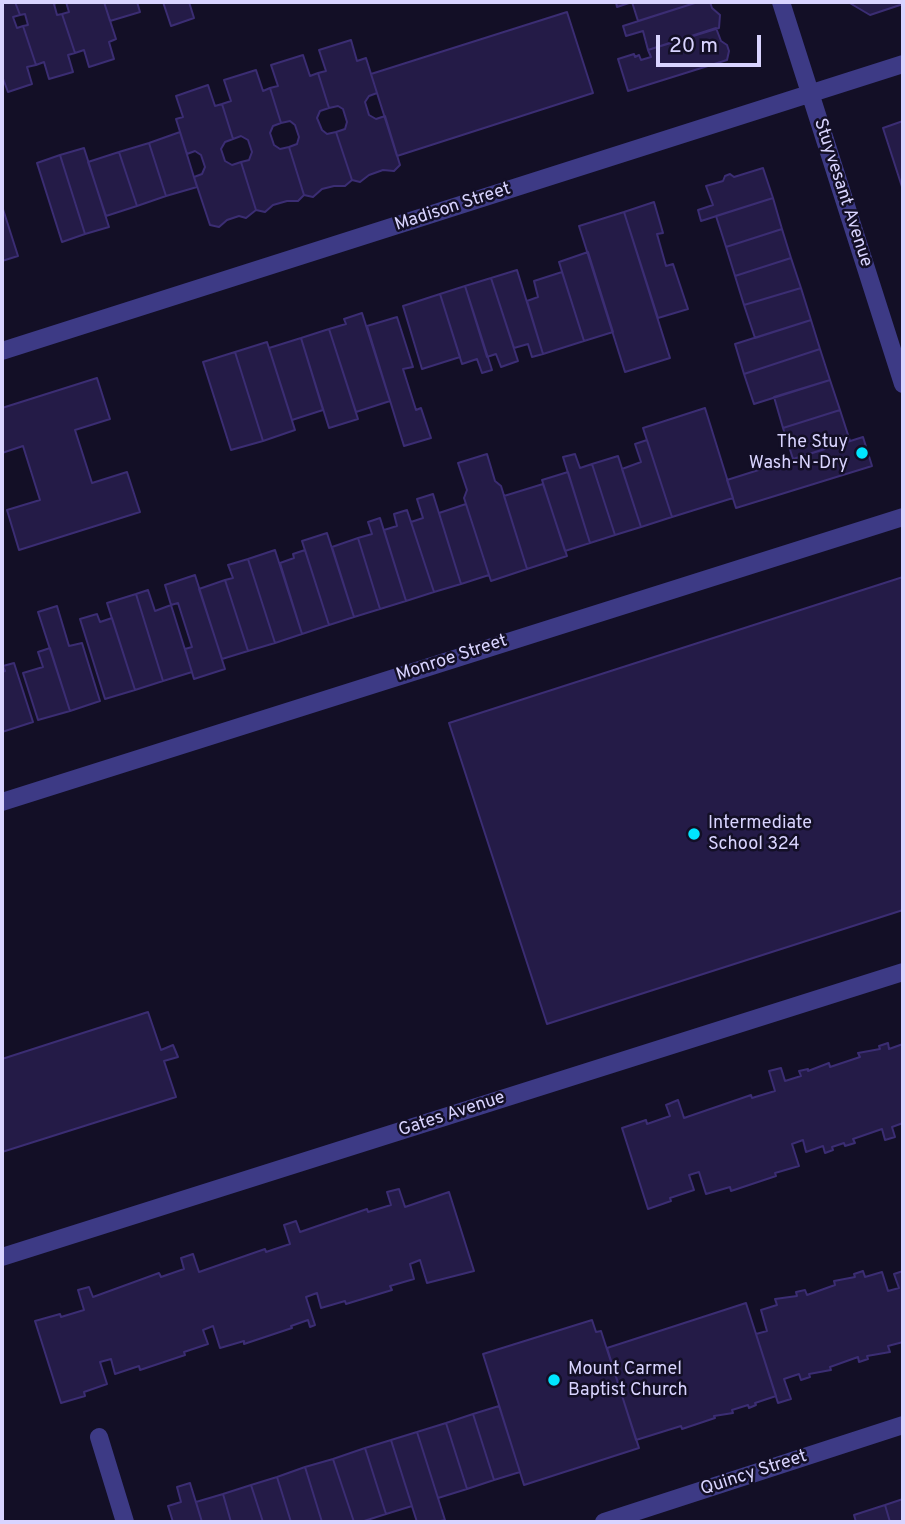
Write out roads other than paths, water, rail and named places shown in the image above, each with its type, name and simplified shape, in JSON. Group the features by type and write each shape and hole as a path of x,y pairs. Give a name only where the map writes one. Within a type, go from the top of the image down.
{"street":[{"name":"Stuyvesant Avenue","path":"781,2 903,384"},
{"name":"Madison Street","path":"2,351 903,64"},
{"name":"Monroe Street","path":"2,802 903,517"},
{"name":"Gates Avenue","path":"2,1257 903,972"},
{"name":"Quincy Street","path":"604,1522 903,1425"},
{"path":"99,1437 125,1522"}],"place":[{"name":"The Stuy Wash-N-Dry","path":"862,453"},
{"name":"Intermediate School 324","path":"694,834"},
{"name":"Mount Carmel Baptist Church","path":"554,1380"}]}
